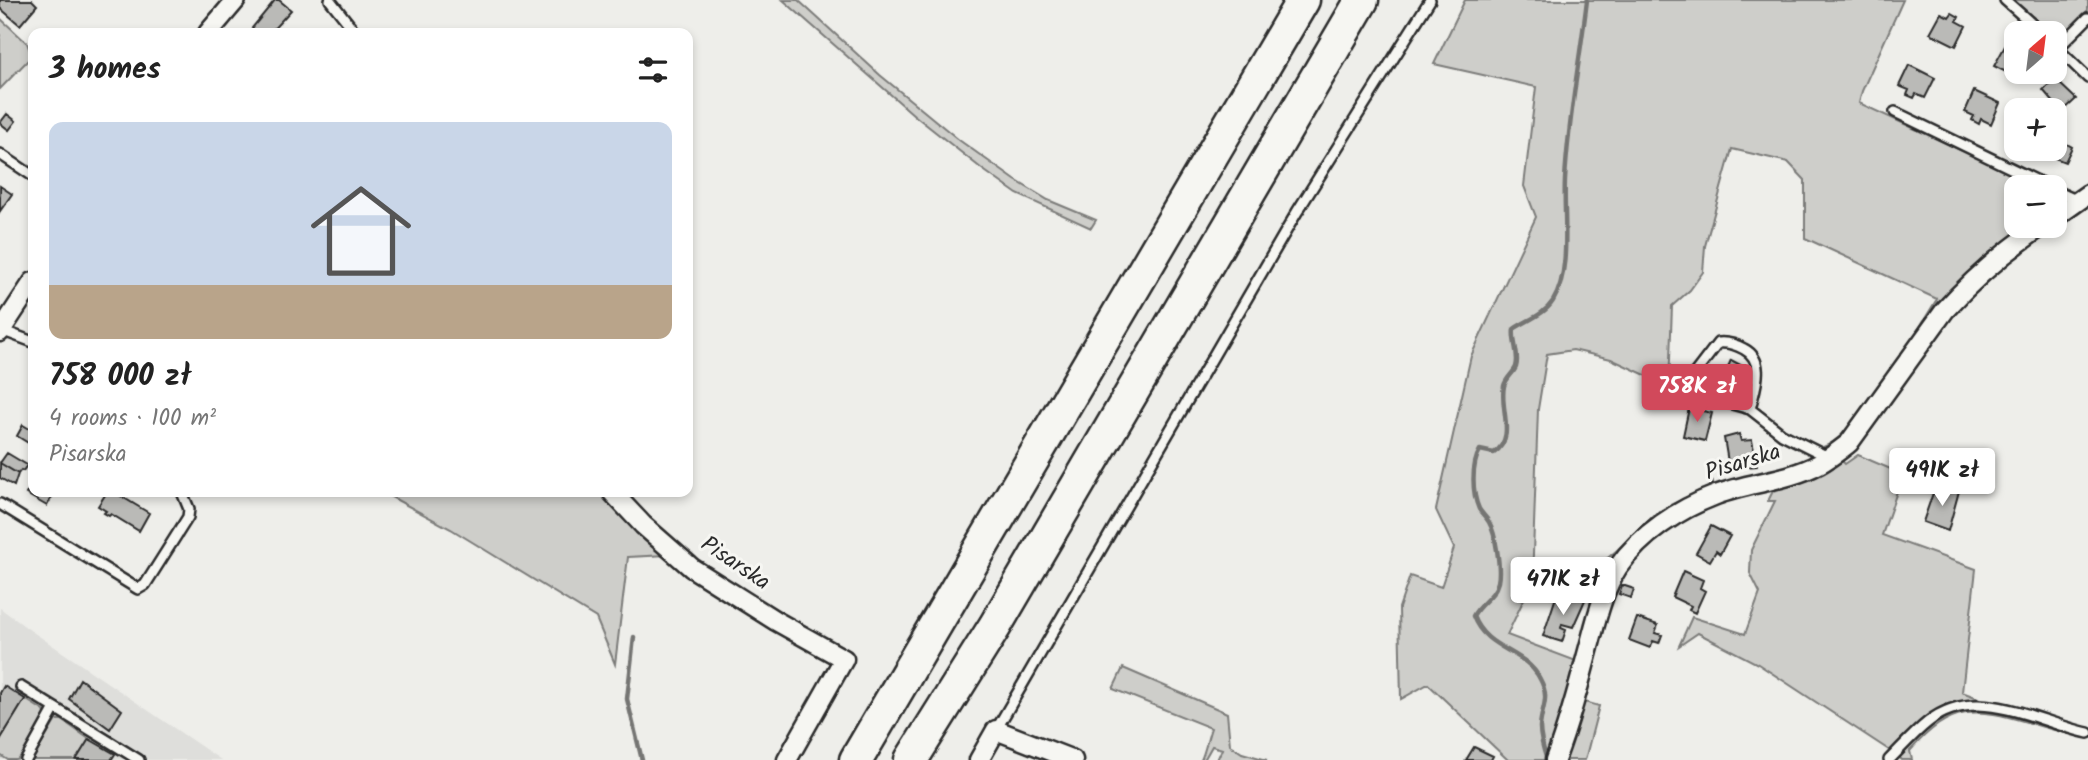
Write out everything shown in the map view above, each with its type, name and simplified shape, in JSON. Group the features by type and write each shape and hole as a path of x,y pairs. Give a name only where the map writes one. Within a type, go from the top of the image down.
{"highway":[{"path":"856,760 1303,0"},
{"path":"911,760 996,626 1221,237 1362,0"}],"street":[{"path":"212,28 236,0"},
{"path":"2067,209 2083,197"},
{"name":"Pisarska","path":"1555,760 1576,700 1606,591 1628,555 1666,521 1700,502 1739,488 1804,471 1830,458 1849,443 1945,310 1996,260 2026,238"},
{"path":"1,330 28,290"},
{"name":"Pisarska","path":"617,497 643,525 692,568 776,621 844,659 788,760"},
{"path":"979,760 996,730 1073,760"}],"lane":[{"path":"330,0 352,28"},
{"path":"996,730 1297,212 1430,0"},
{"path":"2005,0 2029,21"},
{"path":"2067,37 2088,19"},
{"path":"2067,57 2088,78"},
{"path":"1895,112 2025,175"},
{"path":"0,154 28,173"},
{"path":"1,330 28,340"},
{"path":"1680,385 1695,373 1718,343 1734,344 1751,353 1758,369 1750,409"},
{"path":"1710,392 1732,404 1750,409 1782,434 1830,458"},
{"path":"0,504 138,589 145,585 188,517 189,509 184,497"},
{"path":"21,687 139,760"},
{"path":"1889,760 1929,722 1945,711 1961,706 1991,705 2088,733"},
{"path":"26,760 55,709"}],"shaded area":[{"path":"783,0 798,0 880,75 959,140 1015,180 1048,200 1096,220 1091,228 1017,194 982,169 914,115"},
{"path":"1465,0 1903,0 1859,103 2014,175 2004,175 2004,238 2019,238 1993,257 1847,438 1831,447 1823,447 1837,439 1869,404 1937,299 1805,238 1805,180 1788,162 1732,149 1705,246 1703,272 1690,290 1672,306 1669,386 1611,359 1573,350 1547,354 1538,409 1532,583 1566,576 1597,565 1660,511 1709,488 1713,482 1714,489 1609,566 1558,588 1531,584 1507,635 1579,662 1550,760 1508,760 1428,684 1401,699 1399,608 1410,576 1441,587 1454,548 1436,510 1471,356 1536,217 1524,186 1536,87 1434,64"},
{"path":"2013,0 2088,0 2088,10 2067,31 2067,21 2033,21"},
{"path":"0,18 27,43 28,60 0,89"},
{"path":"1858,455 1900,473 1902,477 1882,535 1976,569 1962,692 1986,701 1964,701 1949,706 1892,752 1758,664 1698,633 1679,646 1692,617 1745,634 1760,593 1750,573 1751,550 1775,501 1768,501 1776,485 1839,458 1845,464"},
{"path":"391,497 610,497 666,555 628,557 615,664 596,618 451,529"},
{"path":"0,608 27,628 221,760 0,760"},
{"path":"1123,668 1227,713 1230,745 1242,753 1267,760 1217,760 1222,749 1212,746 1204,760 1201,760 1211,728 1113,689"},
{"path":"25,699 46,715 24,753 17,760 8,760 0,755 0,740"},
{"path":"1581,701 1599,706 1585,760 1561,760"},
{"path":"1964,708 1995,709 2088,738 1994,714 1965,713 1951,717 1925,736 1910,751 1912,760 1902,760 1898,756 1928,728"},
{"path":"56,720 62,720 89,739 76,760 32,760"}],"building":[{"path":"0,0 32,0 37,5 20,25 0,8"},
{"path":"275,0 279,0 291,10 275,28 252,28"},
{"path":"1941,13 1949,17 1952,13 1959,17 1957,21 1966,26 1956,46 1930,33"},
{"path":"2004,48 2004,71 1994,66"},
{"path":"1909,65 1935,78 1925,98 1916,94 1914,98 1907,95 1909,90 1899,86"},
{"path":"2050,84 2060,84 2076,99 2067,107 2067,98 2050,98 2043,90"},
{"path":"1974,91 2000,103 1991,124 1981,119 1979,124 1972,120 1974,116 1965,112"},
{"path":"7,114 16,121 9,130 0,123"},
{"path":"2067,144 2072,147 2067,158"},
{"path":"0,186 12,194 0,211"},
{"path":"1731,360 1748,369 1742,382 1725,374"},
{"path":"1689,408 1712,413 1705,441 1683,436"},
{"path":"23,425 28,428 28,443 17,436"},
{"path":"1739,434 1741,441 1752,440 1757,466 1729,468 1724,438"},
{"path":"7,453 27,465 23,471 18,474 0,463"},
{"path":"0,463 18,474 14,486 0,478"},
{"path":"1940,484 1959,491 1948,531 1923,522 1933,493 1936,494"},
{"path":"31,497 52,497 47,506"},
{"path":"104,497 122,497 149,513 139,531 111,514 109,516 104,513 106,511 98,506"},
{"path":"1711,526 1730,536 1720,554 1716,551 1710,561 1696,553"},
{"path":"1683,571 1703,580 1700,588 1705,591 1695,613 1689,610 1691,606 1672,597"},
{"path":"1622,585 1634,589 1631,598 1619,594"},
{"path":"1567,594 1585,600 1573,627 1562,624 1561,628 1566,630 1562,642 1543,636 1556,597 1565,600"},
{"path":"1637,618 1658,625 1655,633 1662,635 1659,643 1653,641 1650,648 1629,640"},
{"path":"80,679 122,710 110,729 69,699"},
{"path":"4,686 25,699 0,740 0,693"},
{"path":"89,739 115,754 111,760 76,760"},
{"path":"1474,747 1493,756 1491,760 1466,760"}],"waterway":[{"path":"1547,760 1540,731 1545,698 1540,679 1525,661 1487,636 1473,616 1496,587 1499,569 1492,527 1477,502 1474,471 1480,450 1494,453 1505,439 1504,386 1517,362 1514,329 1549,306 1563,274 1571,112 1587,0"},
{"path":"634,637 627,699 642,760"}]}
